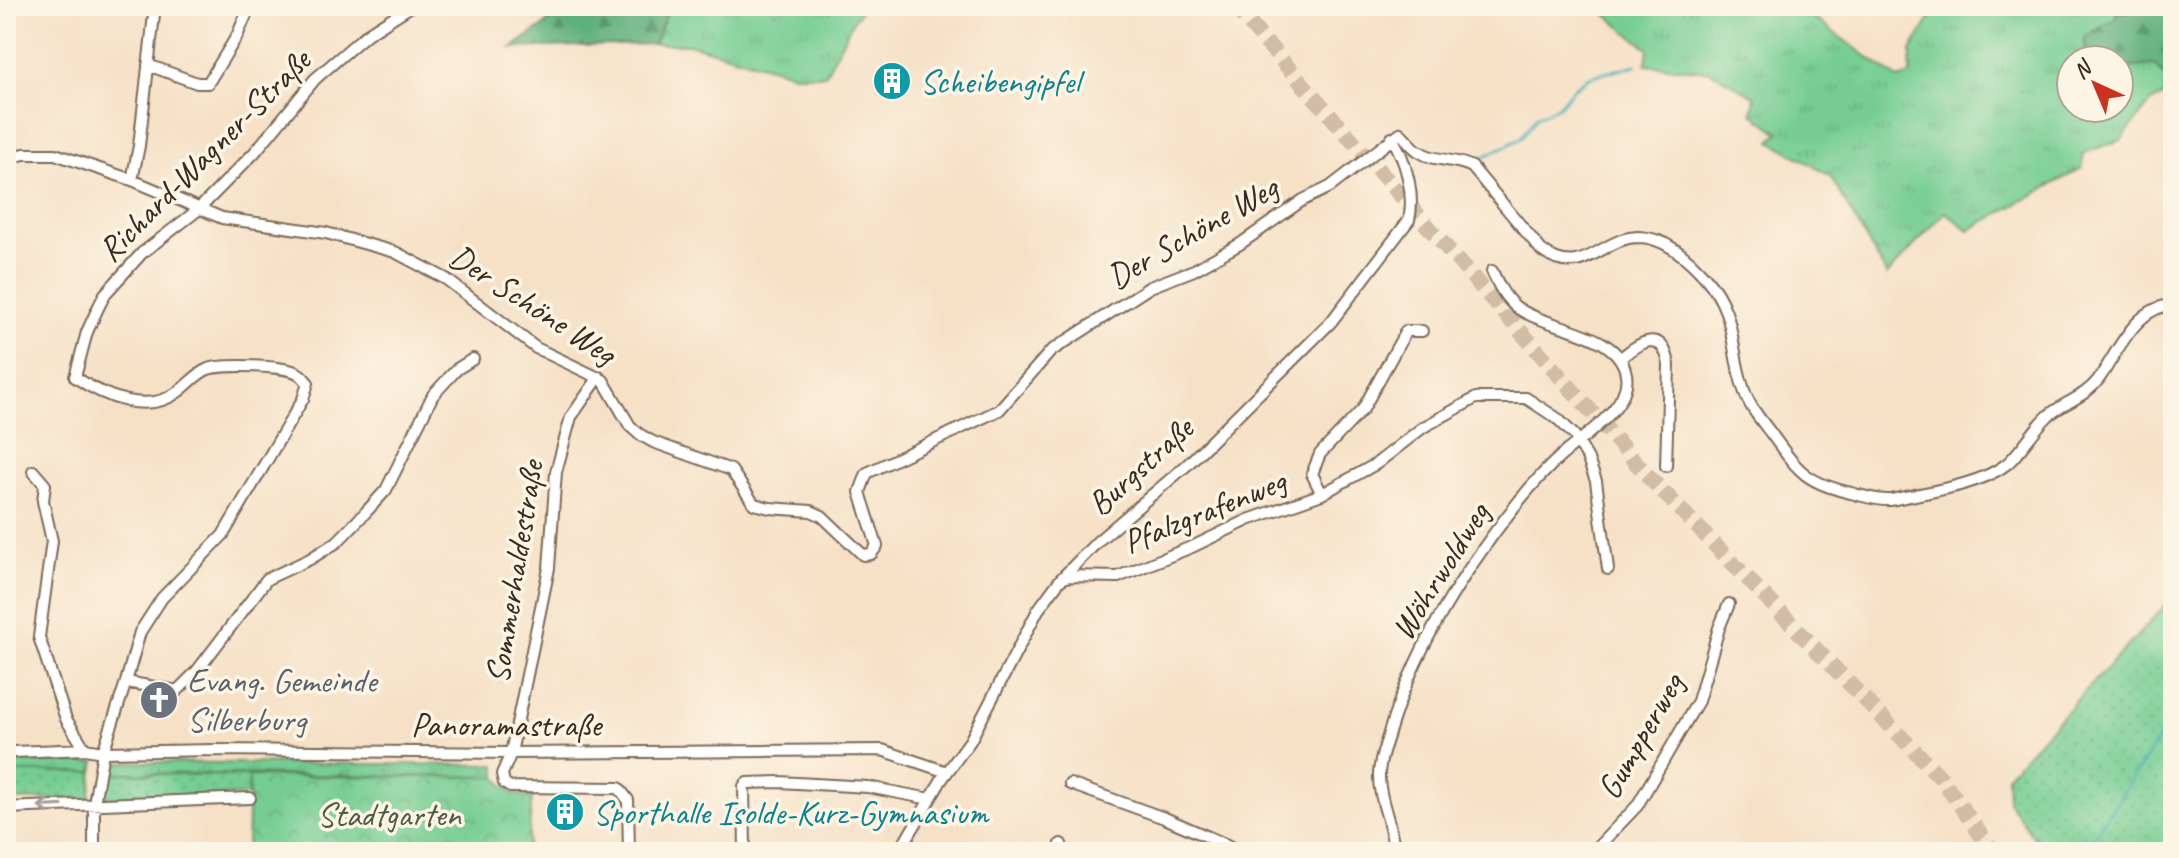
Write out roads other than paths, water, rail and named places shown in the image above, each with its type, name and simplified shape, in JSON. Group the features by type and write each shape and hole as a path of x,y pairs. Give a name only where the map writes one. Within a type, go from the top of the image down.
{"street":[{"path":"132,180 139,146 155,6"},
{"path":"148,65 201,85 208,83 237,36 250,6"},
{"name":"Richard-Wagner-Straße","path":"126,682 140,632 162,598 223,535 303,399 308,383 299,373 283,367 209,368 176,393 155,404 124,401 78,379 75,372 87,332 105,294 142,253 198,210 255,152 315,79 367,34 411,6"},
{"path":"1392,138 1400,133 1420,153 1459,160 1472,167 1542,251 1553,259 1576,262 1637,237 1670,246 1704,275 1722,301 1731,324 1746,396 1754,412 1793,463 1821,486 1880,500 1960,483 1997,471 2014,457 2051,414 2093,386 2139,322 2161,306 2173,305"},
{"name":"Der Schöne Weg","path":"6,159 24,154 55,154 132,180 222,218 326,233 395,252 446,279 536,348 599,377 609,386 630,426 639,434 731,470 754,504 811,511 822,516 863,555 871,554 877,546 860,492 867,473 999,410 1051,351 1150,287 1194,270 1240,244 1303,200 1330,187 1392,138"},
{"name":"Burgstraße","path":"900,852 947,772 970,741 1038,610 1060,580 1098,541 1187,465 1322,331 1409,220 1412,209 1405,168 1392,138"},
{"path":"1492,271 1502,291 1517,307 1537,318 1591,337 1620,359 1635,345 1647,340 1665,351 1669,365 1666,466"},
{"name":"Pfalzgrafenweg","path":"1322,494 1312,474 1320,454 1363,409 1406,331 1422,331"},
{"path":"94,852 94,804 103,752 126,682 177,691 197,671 267,579 310,559 337,542 386,490 433,395 457,369 473,359"},
{"name":"Wöhrwoldweg","path":"1394,852 1392,826 1380,789 1379,773 1410,672 1480,553 1533,484 1608,416 1620,399 1626,372 1620,359"},
{"name":"Sommerhaldestraße","path":"599,377 571,417 556,472 549,568 511,753 502,774 504,783 510,787 619,788 628,800 629,852"},
{"name":"Pfalzgrafenweg","path":"1060,580 1068,576 1118,577 1248,520 1322,494 1376,464 1422,428 1476,398 1526,398 1558,419 1579,442 1596,481 1608,569"},
{"path":"33,471 45,485 43,501 52,541 39,637 66,719 85,749"},
{"name":"Gumpperweg","path":"1593,852 1626,820 1642,799 1698,701 1729,604"},
{"path":"1717,637 1731,640"},
{"name":"Panoramastraße","path":"14,752 85,749 103,752 511,753 882,750 947,772"},
{"path":"745,852 744,786 752,782 868,787 930,799"},
{"path":"1070,784 1167,819 1243,852"},
{"path":"6,808 250,798"}],"waterway":[{"path":"1483,157 1520,139 1537,116 1559,106 1573,89 1589,77 1636,65"},
{"path":"2084,852 2173,716"}],"tunnel":[{"path":"1234,6 1646,474 1941,778 1993,852"}],"place":[{"name":"Scheibengipfel","path":"892,81"},
{"name":"Evang. Gemeinde Silberburg","path":"159,700"},
{"name":"Sporthalle Isolde-Kurz-Gymnasium","path":"565,812"}],"park label":[{"name":"Stadtgarten","path":"389,814"}]}
